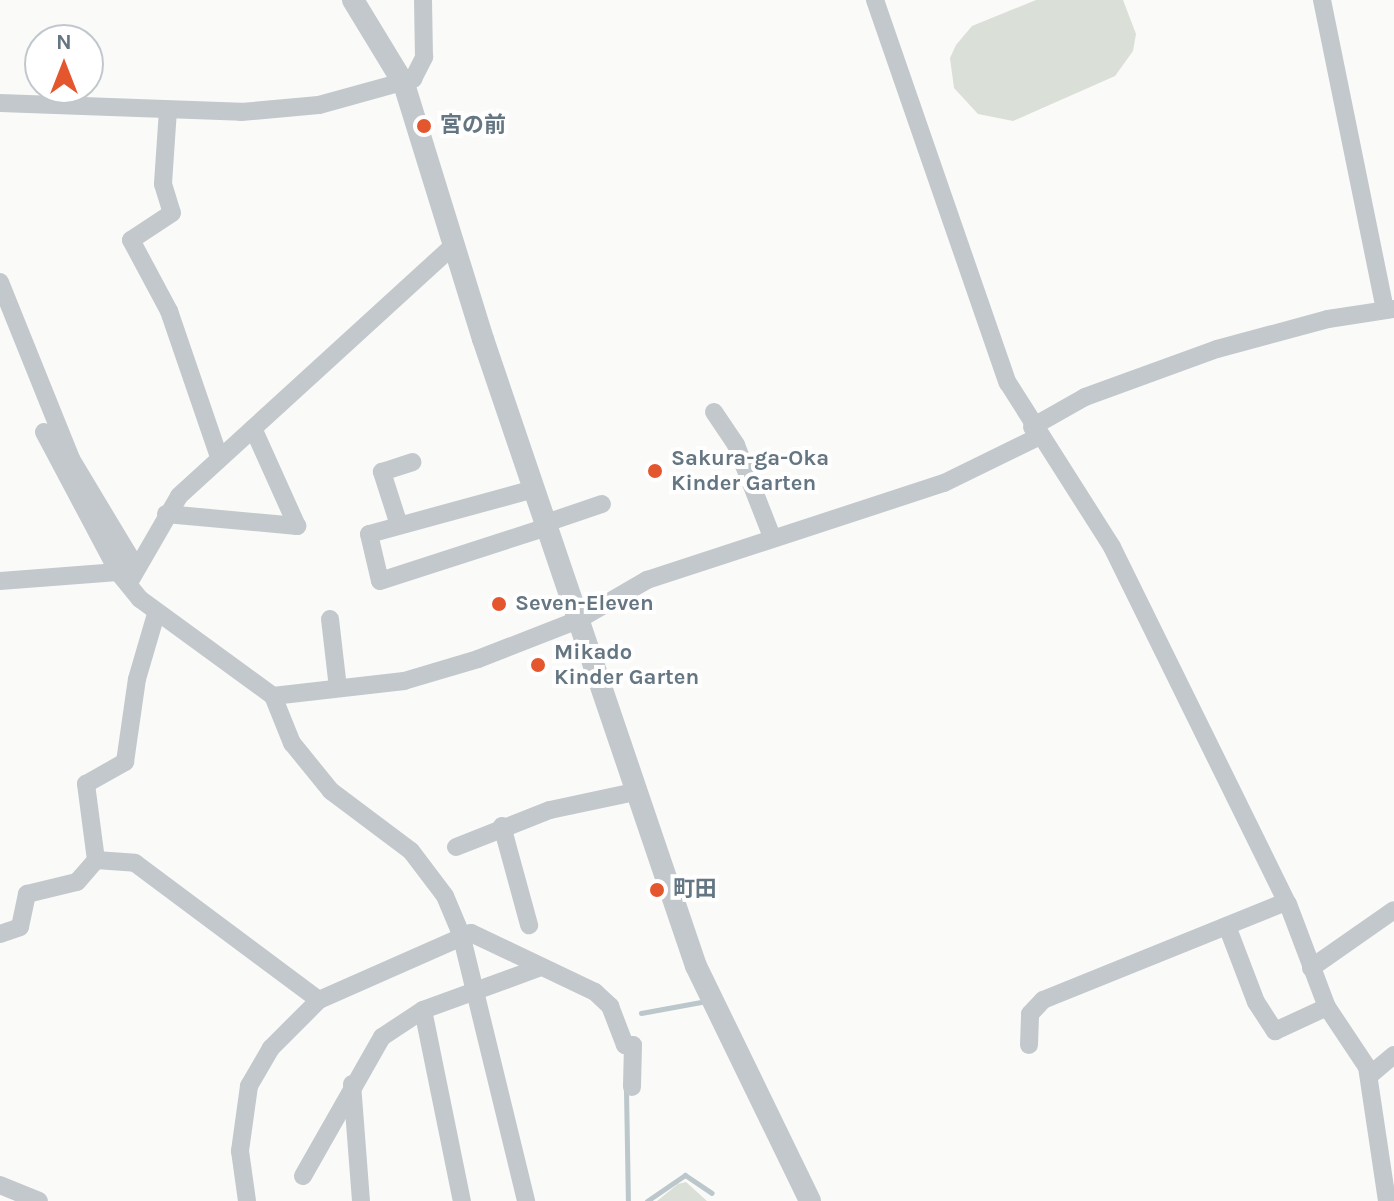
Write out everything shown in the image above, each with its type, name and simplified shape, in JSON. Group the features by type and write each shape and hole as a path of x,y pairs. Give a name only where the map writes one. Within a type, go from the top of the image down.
{"street":[{"path":"353,0 404,84 453,246 696,966 810,1201"},
{"path":"0,103 283,112 404,84 413,79 424,57 423,0"},
{"path":"875,0 1001,365 1035,432 1112,547 1286,902 1327,1007 1370,1075 1386,1201"},
{"path":"273,696 407,680 578,620 647,580 944,483 1035,432 1085,397 1217,349 1328,319 1389,309 1322,0"},
{"path":"168,110 163,184 172,213 131,240 169,311 219,457"},
{"path":"128,574 166,514 219,457 453,246"},
{"path":"0,282 71,459 128,574"},
{"path":"714,412 736,445 772,537"},
{"path":"166,514 297,526 253,428"},
{"path":"44,432 128,574 156,614 273,696 304,759 331,791 427,867 461,934 526,1201"},
{"path":"399,525 382,472 412,462"},
{"path":"534,489 369,534 380,581 602,504"},
{"path":"0,581 128,574"},
{"path":"0,934 20,927 27,894 77,882 96,860 86,784 125,762 137,679 156,614"},
{"path":"330,619 338,688"},
{"path":"456,847 502,826 635,792"},
{"path":"502,826 529,925"},
{"path":"96,860 135,863 319,1000"},
{"path":"1029,1045 1030,1014 1043,1000 1286,902"},
{"path":"1311,968 1394,910"},
{"path":"1227,926 1256,1002 1275,1031 1327,1007"},
{"path":"247,1201 240,1151 249,1086 271,1048 319,1000 461,934 471,933 595,992 610,1006 625,1045 633,1045 632,1087"},
{"path":"303,1176 352,1084 382,1037 423,1010 541,967"},
{"path":"423,1010 462,1201"},
{"path":"1370,1075 1394,1055"},
{"path":"352,1084 361,1201"},
{"path":"0,1185 39,1201"}],"shaded area":[{"path":"1036,0 1123,0 1136,34 1133,51 1115,76 1013,121 978,114 954,88 950,58 956,45 972,26"},
{"path":"686,1182 707,1201 657,1201 678,1184"}],"waterway":[{"path":"641,1013 701,1002"},
{"path":"626,1090 628,1201"},
{"path":"647,1201 685,1175 712,1193"}],"place":[{"name":"宮の前","path":"424,126"},
{"name":"Sakura-ga-Oka Kinder Garten","path":"655,471"},
{"name":"Seven-Eleven","path":"499,604"},
{"name":"Mikado Kinder Garten","path":"538,665"},
{"name":"町田","path":"657,890"}]}
